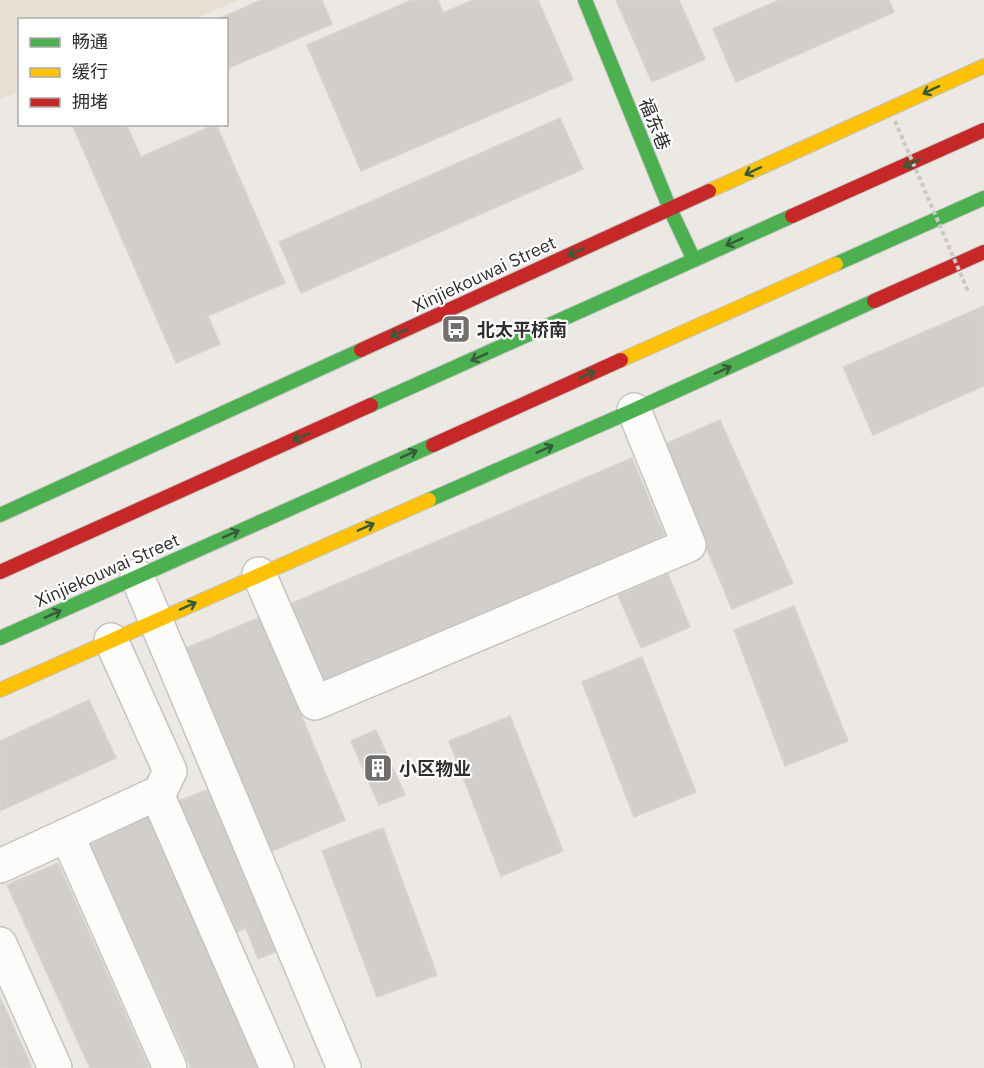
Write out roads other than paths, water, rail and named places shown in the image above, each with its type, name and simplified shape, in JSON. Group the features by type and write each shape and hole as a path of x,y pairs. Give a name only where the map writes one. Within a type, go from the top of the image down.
{"street":[{"name":"福东巷","path":"585,0 670,209 694,260"},
{"name":"Xinjiekouwai Street","path":"0,515 984,66"},
{"path":"0,572 984,130"},
{"name":"Xinjiekouwai Street","path":"0,638 984,198"},
{"path":"0,690 634,410 984,252"},
{"path":"259,574 315,703 689,545 634,410"},
{"path":"136,576 344,1068"},
{"path":"0,866 160,792 170,771 111,640"},
{"path":"157,794 278,1068"},
{"path":"67,835 170,1068"},
{"path":"0,944 55,1068"}],"place":[{"name":"北太平桥南","path":"456,329"},
{"name":"小区物业","path":"378,768"}]}
